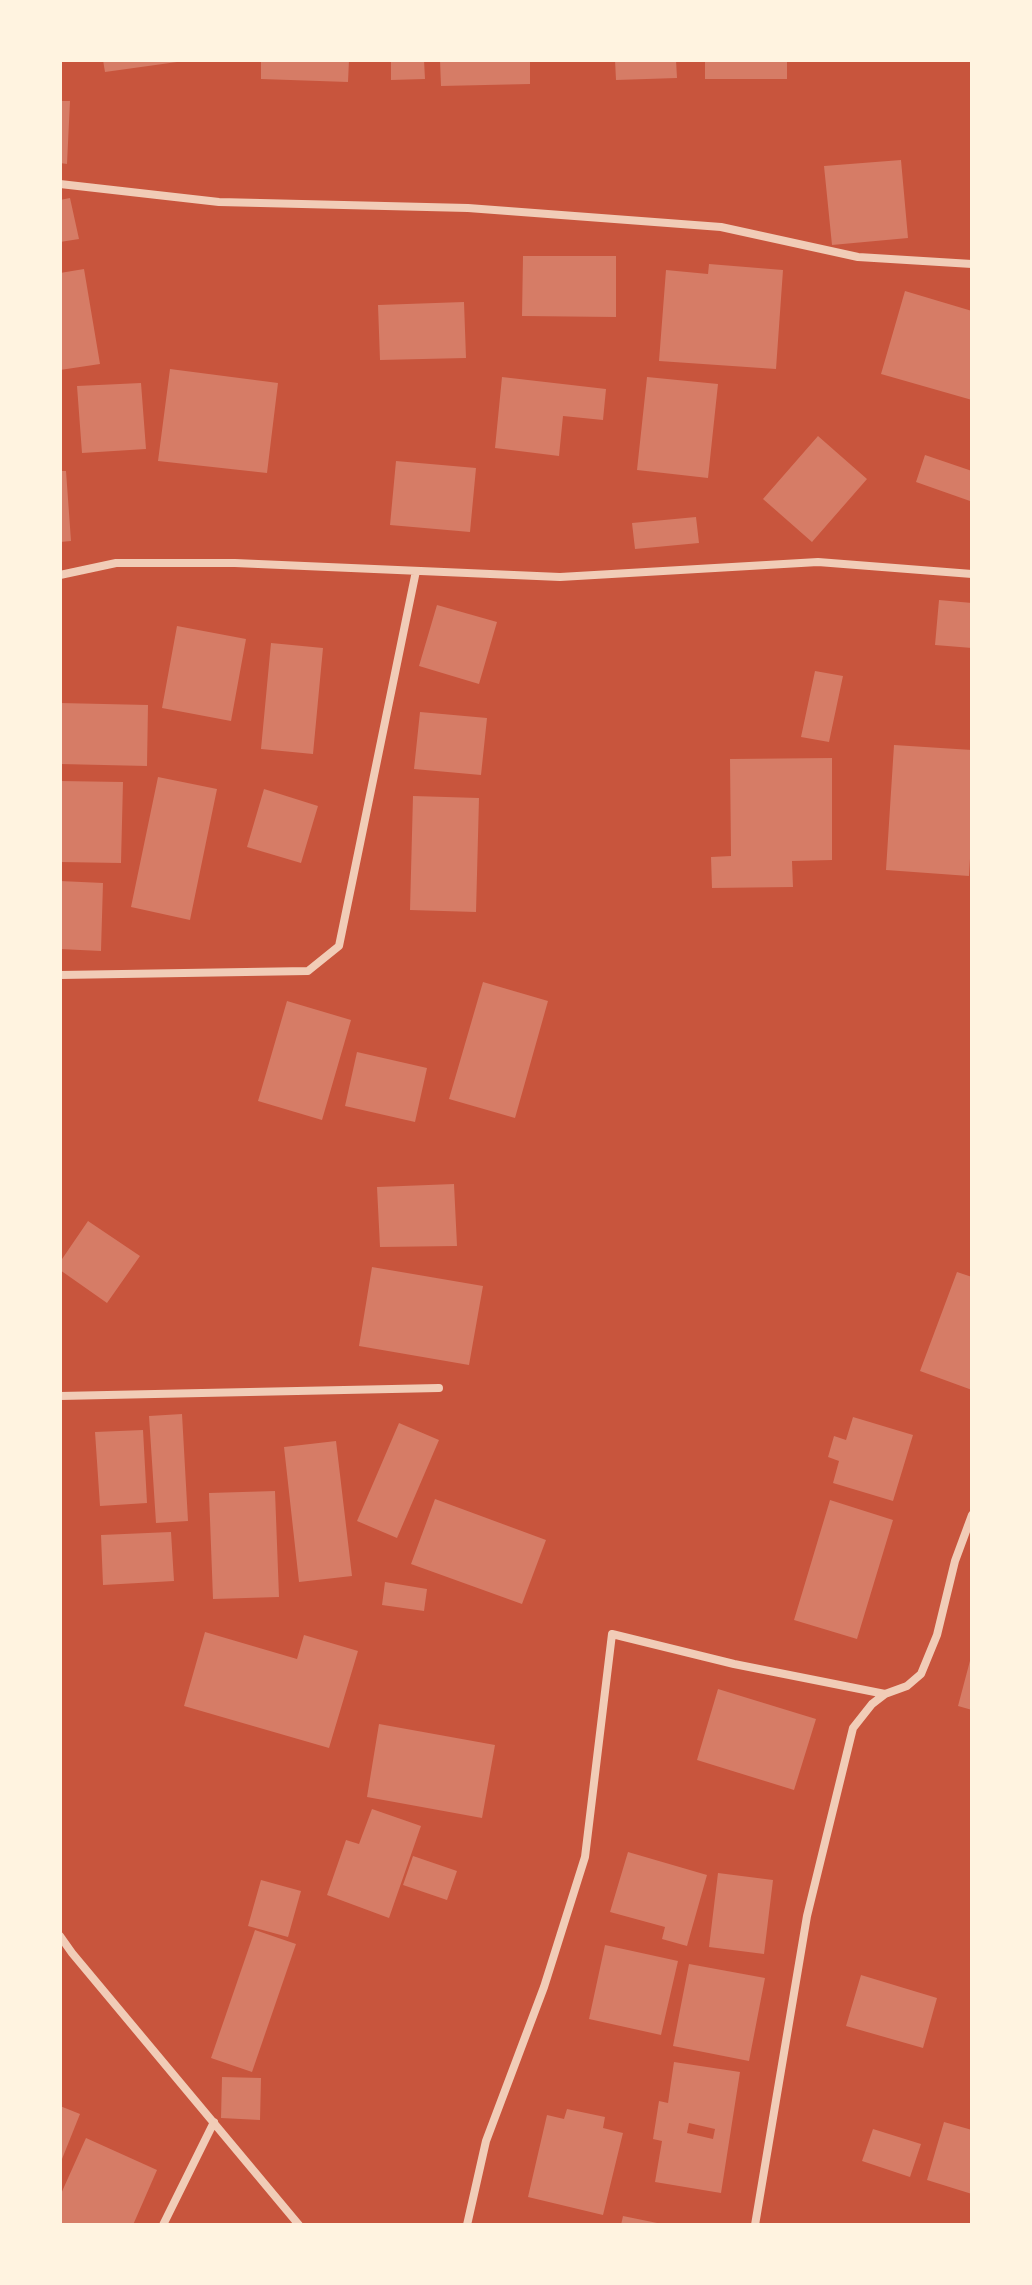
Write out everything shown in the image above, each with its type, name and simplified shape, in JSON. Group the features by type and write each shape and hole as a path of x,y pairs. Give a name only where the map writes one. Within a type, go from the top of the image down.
{"street":[{"path":"60,184 219,202 468,208 721,227 858,257 972,264"},
{"path":"60,575 116,563 235,563 560,577 818,562 972,574"},
{"path":"60,975 308,971 339,946 416,571"},
{"path":"60,1396 439,1388"},
{"path":"755,2225 807,1916 853,1728 872,1704 885,1694 907,1686 921,1674 937,1635 955,1561 972,1515"},
{"path":"467,2225 486,2141 544,1987 585,1857 612,1634 734,1664 885,1694"},
{"path":"60,1936 299,2225"},
{"path":"163,2225 214,2122"}],"building":[{"path":"103,60 177,60 177,62 105,72"},
{"path":"261,60 349,60 348,82 261,79"},
{"path":"391,60 424,60 425,79 391,80"},
{"path":"440,60 530,60 530,84 441,86"},
{"path":"615,60 676,60 677,78 616,80"},
{"path":"705,60 787,60 787,79 705,79"},
{"path":"60,101 70,101 67,164 60,163"},
{"path":"901,160 908,238 832,245 824,166"},
{"path":"70,198 79,239 60,242 60,200"},
{"path":"523,256 616,256 616,317 522,316"},
{"path":"709,264 783,270 776,369 659,361 666,270 708,274"},
{"path":"84,269 100,364 60,370 60,273"},
{"path":"905,291 972,311 972,400 881,374"},
{"path":"464,302 466,358 380,360 378,305"},
{"path":"170,369 278,383 267,473 158,461"},
{"path":"502,377 606,389 603,420 563,416 559,456 495,448"},
{"path":"647,377 718,384 708,478 637,470"},
{"path":"141,383 146,449 82,453 77,386"},
{"path":"818,436 867,479 812,542 763,499"},
{"path":"925,455 972,471 970,501 916,482"},
{"path":"396,461 476,468 470,532 390,525"},
{"path":"60,471 66,471 71,541 60,542"},
{"path":"696,517 699,543 635,549 632,523"},
{"path":"939,600 972,603 972,648 935,645"},
{"path":"437,605 497,622 479,684 419,666"},
{"path":"177,626 246,639 231,721 162,708"},
{"path":"271,643 323,648 313,754 261,749"},
{"path":"815,671 843,676 829,742 801,737"},
{"path":"60,703 148,705 147,766 60,764"},
{"path":"420,712 487,718 481,775 414,769"},
{"path":"894,745 972,750 969,876 886,870"},
{"path":"832,758 832,860 792,861 793,887 712,888 711,857 731,856 730,759"},
{"path":"158,777 217,789 190,920 131,907"},
{"path":"60,781 123,782 121,863 60,862"},
{"path":"264,789 318,806 301,863 247,847"},
{"path":"413,796 479,798 476,912 410,910"},
{"path":"60,881 103,883 101,951 60,949"},
{"path":"483,982 548,1001 515,1118 449,1099"},
{"path":"287,1001 351,1020 322,1120 258,1101"},
{"path":"357,1052 427,1068 415,1122 345,1106"},
{"path":"454,1184 457,1246 380,1247 377,1187"},
{"path":"88,1221 140,1256 107,1303 60,1270 60,1262"},
{"path":"372,1267 483,1286 469,1365 359,1346"},
{"path":"957,1272 972,1277 972,1390 920,1371"},
{"path":"182,1414 188,1521 156,1523 149,1416"},
{"path":"853,1417 913,1435 893,1501 833,1483 839,1461 828,1457 834,1436 846,1440"},
{"path":"399,1423 439,1440 397,1538 357,1521"},
{"path":"143,1430 147,1503 100,1506 95,1432"},
{"path":"336,1441 352,1576 299,1582 284,1447"},
{"path":"275,1491 279,1597 213,1599 209,1493"},
{"path":"435,1499 546,1540 522,1604 411,1564"},
{"path":"830,1500 893,1520 857,1639 794,1620"},
{"path":"171,1532 174,1581 103,1585 101,1535"},
{"path":"385,1582 427,1589 424,1611 382,1605"},
{"path":"205,1632 297,1659 304,1635 358,1651 329,1748 184,1706"},
{"path":"972,1657 972,1710 958,1706"},
{"path":"718,1689 816,1719 794,1790 697,1760"},
{"path":"379,1724 495,1745 482,1818 367,1797"},
{"path":"372,1809 421,1826 389,1918 327,1895 346,1840 359,1844"},
{"path":"628,1852 707,1875 687,1946 662,1939 665,1927 610,1912"},
{"path":"413,1856 457,1871 447,1900 403,1885"},
{"path":"718,1873 773,1880 764,1954 709,1947"},
{"path":"261,1880 301,1891 288,1937 248,1926"},
{"path":"255,1930 296,1944 252,2072 211,2058"},
{"path":"605,1945 678,1961 661,2035 589,2019"},
{"path":"689,1964 765,1978 749,2061 673,2046"},
{"path":"861,1975 937,1998 923,2048 846,2026"},
{"path":"674,2062 740,2072 721,2193 655,2182 662,2141 653,2139 659,2101 668,2103","holes":["689,2123 715,2129 713,2139 687,2133"]},
{"path":"222,2077 261,2078 260,2120 221,2118"},
{"path":"60,2106 80,2114 60,2164"},
{"path":"567,2109 605,2117 603,2128 623,2133 603,2215 528,2197 547,2115 564,2119"},
{"path":"944,2122 972,2130 972,2194 927,2180"},
{"path":"873,2129 921,2144 910,2177 862,2161"},
{"path":"86,2138 157,2170 133,2225 60,2225 60,2196"},
{"path":"623,2216 662,2224 662,2225 621,2225"}]}
